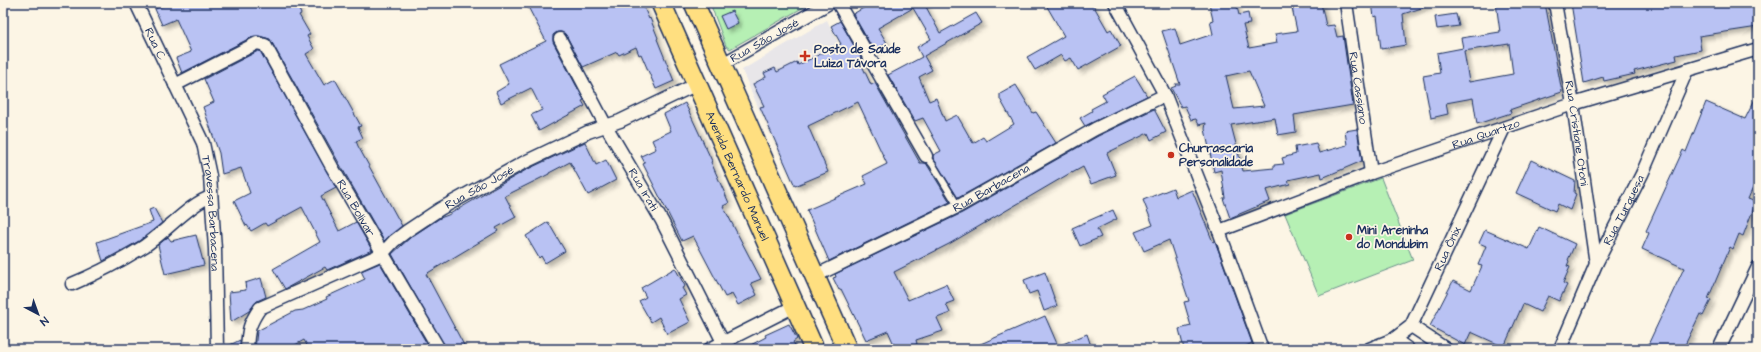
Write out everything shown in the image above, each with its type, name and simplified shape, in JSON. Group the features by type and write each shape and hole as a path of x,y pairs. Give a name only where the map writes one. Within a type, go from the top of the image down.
{"main road":[{"name":"Avenida Bernardo Manuel","path":"661,3 814,349"},
{"path":"694,3 847,349"}],"street":[{"name":"Rua C","path":"136,3 175,85"},
{"name":"Rua São José","path":"721,64 830,3"},
{"path":"830,3 926,156"},
{"path":"1115,3 1165,95 1219,231 1262,349"},
{"name":"Rua Cassiano","path":"1346,3 1371,173"},
{"name":"Rua Cristiane Otoni","path":"1555,3 1573,104 1596,264"},
{"name":"Rua Irati","path":"560,39 606,126 662,221 723,342"},
{"name":"Rua Bolivar","path":"175,85 257,44 265,45 332,167 439,349"},
{"name":"Rua Quartzo","path":"1219,231 1371,173 1573,104 1758,49"},
{"name":"Rua Turquesa","path":"1560,349 1596,264 1642,174 1687,70"},
{"name":"Rua São José","path":"247,349 248,330 252,320 260,308 382,254 394,241 440,209 544,153 583,134 620,121 697,84"},
{"name":"Travessa Barbacena","path":"175,85 203,143 210,176 216,270 218,349"},
{"name":"Rua Barbacena","path":"815,276 958,206 1095,129 1165,95"},
{"name":"Rua Ônix","path":"1369,349 1394,339 1411,326 1504,128"},
{"path":"72,284 142,248 204,198 211,197"},
{"path":"1719,349 1758,267"},
{"path":"710,349 795,306"},
{"path":"1411,326 1446,349"},
{"path":"1394,339 1408,349"}],"lane":[{"path":"926,156 958,206"}],"shaded area":[{"name":"Posto de Saúde Luiza Távora","path":"827,20 856,81 796,95 761,114 742,70"}],"green space":[{"path":"710,3 811,3 730,49 726,46"},
{"name":"Mini Areninha do Mondubim","path":"1381,178 1413,260 1319,296 1285,214"}],"building":[{"path":"170,3 296,3 301,14 299,15 310,34 307,36 314,49 306,54 324,85 335,79 361,126 358,127 363,138 356,141 358,146 402,226 384,241 270,39 254,36 182,73 176,58 191,52 176,19 162,25 155,9"},
{"path":"526,3 642,3 649,19 650,18 674,81 656,89 641,54 639,55 636,47 619,55 617,52 583,67 566,35 561,32 557,32 553,35 553,42 584,100 582,101 585,106 539,131 531,115 542,110 531,88 501,103 496,92 509,84 499,64 546,41"},
{"path":"872,3 924,3 940,33 976,13 982,23 924,56 932,70 919,77 929,101 936,98 945,121 957,115 973,143 983,137 986,141 1014,124 1000,99 1000,94 1016,85 1033,113 1036,112 1056,143 958,198 933,158 933,155 941,151 923,118 915,121 888,75 922,57 917,47 931,39 913,8 878,28 887,43 874,51 853,14"},
{"path":"1045,3 1092,3 1108,31 1111,29 1121,46 1078,70 1071,58 1065,61 1061,55 1035,70 1027,57 1064,36"},
{"path":"1209,3 1236,3 1239,15 1248,13 1250,24 1243,25 1249,48 1277,43 1275,34 1297,31 1291,3 1321,3 1326,26 1334,25 1337,37 1343,36 1353,105 1294,115 1296,132 1278,135 1275,118 1231,125 1243,171 1274,168 1274,165 1284,164 1282,158 1296,154 1295,147 1316,143 1319,153 1347,145 1345,131 1357,129 1362,161 1322,178 1321,173 1288,180 1290,184 1266,190 1270,201 1230,218 1223,198 1225,198 1221,170 1214,172 1205,129 1206,123 1199,125 1196,119 1191,120 1185,106 1181,107 1171,88 1176,86 1175,84 1180,84 1162,31 1175,28 1180,45 1213,34 1210,21 1213,20","holes":["1249,71 1264,106 1234,109 1226,76"]},
{"path":"1372,3 1430,3 1431,5 1403,14 1406,45 1381,49 1377,16 1374,17"},
{"path":"1496,3 1545,3 1562,92 1512,109 1510,110 1511,113 1477,124 1473,98 1446,103 1448,114 1431,118 1423,76 1440,73 1437,53 1463,48 1461,38 1500,32","holes":["1509,44 1513,74 1469,82 1464,51"]},
{"path":"1571,3 1758,3 1758,27 1699,36 1701,50 1676,55 1677,60 1634,71 1635,74 1604,81 1603,77 1584,83"},
{"path":"732,11 738,23 726,29 720,16"},
{"path":"1456,14 1459,26 1437,29 1435,17"},
{"path":"840,21 861,58 859,59 871,85 875,83 920,163 926,163 950,202 829,261 807,210 867,184 863,176 887,164 858,102 808,126 828,172 795,186 760,107 764,106 753,84 766,77 764,73 775,68 777,72 797,62 798,65 841,44 831,26"},
{"path":"260,51 336,188 321,196 339,231 356,222 372,250 327,270 325,267 285,289 273,269 320,242 302,207 267,226 265,223 251,231 247,225 246,226 234,201 250,193 241,168 222,174 219,153 203,107 214,102 204,79"},
{"path":"1135,76 1147,96 1085,126 1080,118 1092,111 1091,109 1106,101 1102,94"},
{"path":"1758,93 1758,176 1748,199 1756,202 1743,236 1739,234 1733,249 1730,247 1708,299 1711,300 1703,316 1700,314 1683,349 1646,349 1684,268 1642,249 1649,233 1646,231 1683,150 1686,152 1706,102 1745,119"},
{"path":"685,103 712,161 711,162 729,203 723,206 761,279 751,283 757,295 738,305 732,294 725,297 693,236 682,241 643,164 645,163 641,156 656,149 652,140 671,131 664,114"},
{"path":"1154,109 1166,132 1151,140 1148,133 1107,153 1116,175 1091,184 1083,167 949,244 894,272 908,300 946,284 954,301 946,304 950,313 937,318 943,331 916,340 917,344 905,349 896,349 888,331 866,340 841,289 839,290 833,278 836,277 835,274 962,213 1098,136"},
{"path":"585,142 596,165 606,160 616,180 588,195 570,162 505,196 516,217 496,228 498,231 426,274 466,349 446,349 392,254 411,237 440,218 448,215 526,170"},
{"path":"1531,160 1575,181 1574,193 1576,194 1570,210 1558,204 1555,211 1516,193"},
{"path":"1173,188 1176,197 1192,190 1213,242 1215,241 1252,343 1240,349 1184,349 1179,329 1191,326 1184,302 1189,301 1169,240 1144,251 1135,232 1153,225 1143,200"},
{"path":"154,208 162,223 139,241 103,261 97,242 153,222 149,210"},
{"path":"1113,210 1117,219 1097,229 1101,237 1080,246 1072,228"},
{"path":"548,222 565,251 545,263 541,256 539,258 526,236"},
{"path":"1539,227 1575,244 1568,260 1567,266 1570,267 1563,283 1567,285 1559,301 1548,296 1540,312 1523,304 1504,347 1471,332 1465,345 1430,326 1453,281 1471,290 1482,266 1478,265 1486,246 1479,243 1485,230 1529,249"},
{"path":"196,235 204,265 165,274 158,245 168,237 171,241"},
{"path":"380,263 430,349 309,349 304,340 288,349 255,349 257,331 295,311 303,310 327,299 326,297 365,279 361,271"},
{"path":"675,268 685,286 682,288 686,295 679,299 690,322 667,334 659,317 651,322 639,301 646,297 641,288"},
{"path":"1045,272 1057,306 1044,311 1037,291 1029,294 1024,280"},
{"path":"261,278 266,297 257,301 249,311 231,322 229,292 246,290 245,283"},
{"path":"1045,316 1058,346 1087,334 1092,349 969,349"},
{"path":"789,324 797,339 793,342 797,349 743,349 766,337 765,335"},
{"path":"240,340 240,349 224,349 224,348"}],"place":[{"name":"Posto de Saúde Luiza Távora","path":"805,56"},
{"name":"Churrascaria Personalidade","path":"1171,155"},
{"name":"Mini Areninha do Mondubim","path":"1349,237"}]}
